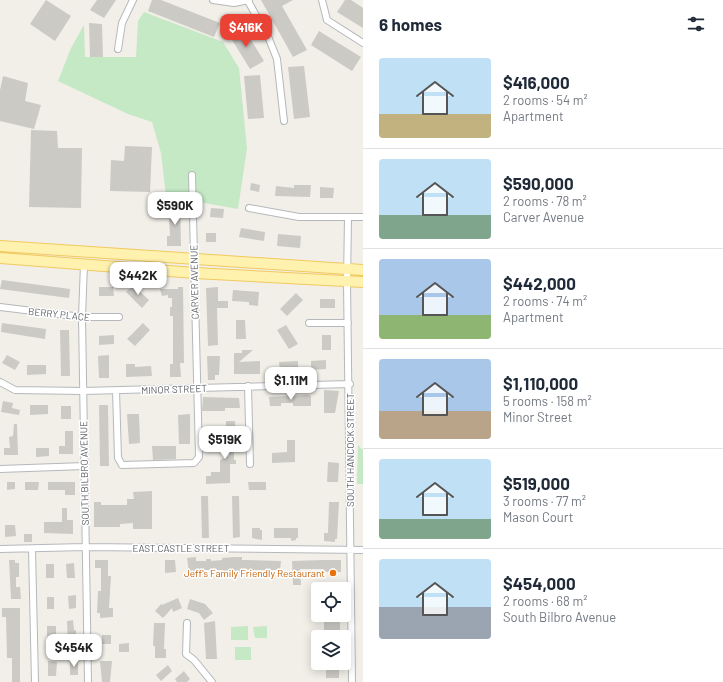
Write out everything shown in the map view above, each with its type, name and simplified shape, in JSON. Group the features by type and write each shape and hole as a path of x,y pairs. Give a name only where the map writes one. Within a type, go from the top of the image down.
{"main road":[{"path":"0,246 363,270"},
{"path":"0,258 195,273 363,282"}],"street":[{"path":"118,49 122,23 133,0"},
{"path":"213,0 236,2 249,0 277,59 284,121"},
{"path":"322,0 327,20 363,43"},
{"name":"CARVER AVENUE","path":"116,390 118,458 122,465 194,464 199,457 196,388 192,175"},
{"path":"249,208 299,217 363,217"},
{"name":"SOUTH HANCOCK STREET","path":"348,218 347,282 350,384 352,682"},
{"name":"SOUTH BILBRO AVENUE","path":"84,264 82,317 83,447 85,466 88,682"},
{"name":"BERRY PLACE","path":"0,307 82,317 119,317"},
{"path":"309,323 348,323"},
{"name":"MINOR STREET","path":"0,382 15,390 83,391 350,384"},
{"path":"248,386 250,464"},
{"path":"0,469 85,466"},
{"path":"32,548 36,682"},
{"name":"EAST CASTLE STREET","path":"0,549 85,548 363,550"},
{"path":"187,623 186,654 194,660 212,682"}],"green space":[{"path":"144,12 223,42 239,68 247,148 238,209 166,196 161,153 152,122 128,114 58,81 71,48 84,25 85,57 136,57 138,21"},
{"path":"358,445 363,450 363,484 357,484"},
{"path":"248,626 248,640 231,640 231,627"},
{"path":"267,626 267,638 255,638 253,627"},
{"path":"235,647 251,647 251,660 235,660"}],"building":[{"path":"46,0 71,16 55,41 30,24"},
{"path":"97,0 116,0 104,18 90,10"},
{"path":"152,0 161,0 220,23 214,37 148,11"},
{"path":"261,0 293,0 282,6 307,50 293,57"},
{"path":"345,0 351,0 363,8 363,28 337,12"},
{"path":"89,23 102,24 103,57 90,57"},
{"path":"243,27 264,61 250,69 229,35"},
{"path":"319,31 361,57 352,71 311,45"},
{"path":"304,66 310,117 294,119 288,67"},
{"path":"260,75 264,118 248,119 244,76"},
{"path":"3,76 28,83 25,101 41,105 34,129 0,121 0,90"},
{"path":"31,130 57,131 58,148 82,148 81,208 29,207"},
{"path":"125,146 152,147 150,192 110,191 111,160 124,161"},
{"path":"251,183 260,185 259,192 250,190"},
{"path":"294,185 311,185 310,197 275,196 276,186 294,188"},
{"path":"320,187 334,188 333,198 320,198"},
{"path":"172,201 180,201 181,246 167,246 167,236 170,236 169,219 172,219"},
{"path":"211,208 224,209 223,218 210,217"},
{"path":"241,228 265,232 264,241 239,237"},
{"path":"206,233 216,233 216,242 206,242"},
{"path":"278,234 301,236 300,248 277,246"},
{"path":"2,280 70,289 69,298 0,289"},
{"path":"133,285 149,300 142,308 126,292"},
{"path":"99,287 113,287 114,296 99,296"},
{"path":"178,287 183,287 184,363 180,363 181,377 170,377 170,364 173,364 173,316 170,316 172,298 168,298 168,295 162,296 160,289 178,289"},
{"path":"218,287 218,301 228,301 228,308 217,308 218,345 208,346 206,288"},
{"path":"233,290 259,292 258,306 249,305 249,302 232,301"},
{"path":"296,293 303,300 287,316 280,309"},
{"path":"320,299 335,299 335,308 320,308"},
{"path":"236,320 245,320 246,339 236,339"},
{"path":"2,323 46,329 45,339 1,332"},
{"path":"143,323 150,330 135,346 127,339"},
{"path":"286,325 298,344 289,349 277,330"},
{"path":"60,330 69,330 70,376 61,376"},
{"path":"114,335 114,344 99,345 99,336"},
{"path":"322,335 331,335 331,350 322,350"},
{"path":"242,350 253,350 239,362 260,361 260,374 234,374 234,353 242,353"},
{"path":"7,355 20,362 15,370 2,363"},
{"path":"109,355 109,378 99,378 98,356"},
{"path":"207,356 220,356 219,375 215,375 215,380 208,380"},
{"path":"326,360 326,369 311,370 311,361"},
{"path":"298,361 298,371 280,371 279,362"},
{"path":"126,364 135,364 135,367 151,366 152,376 126,377"},
{"path":"27,365 46,365 46,374 27,375"},
{"path":"324,390 339,391 335,413 324,413"},
{"path":"311,396 311,406 293,406 293,403 281,403 281,406 270,406 269,397"},
{"path":"203,397 239,398 240,408 225,408 225,411 202,411"},
{"path":"3,401 13,403 12,408 20,410 19,415 1,412"},
{"path":"30,405 48,405 48,414 30,415"},
{"path":"99,405 108,405 109,466 100,466"},
{"path":"61,406 71,406 71,419 61,419"},
{"path":"127,414 139,414 140,443 129,444"},
{"path":"190,414 190,444 179,444 178,415"},
{"path":"226,421 235,421 236,450 234,450 234,460 236,460 236,464 230,464 230,483 206,484 206,476 211,476 211,472 220,472 220,460 229,456 227,439 230,439 230,428 226,428"},
{"path":"14,424 17,424 18,455 4,455 4,448 10,448 9,437 13,436"},
{"path":"65,431 73,431 73,454 59,454 59,446 65,446"},
{"path":"287,440 295,440 295,462 272,463 272,453 287,452"},
{"path":"152,446 176,446 176,459 153,460"},
{"path":"36,448 49,448 49,456 36,457"},
{"path":"328,462 339,463 338,482 327,482"},
{"path":"7,482 15,482 15,489 7,490"},
{"path":"25,482 39,482 38,490 25,490"},
{"path":"48,482 75,482 75,495 65,495 65,490 48,490"},
{"path":"248,482 266,482 266,490 249,490"},
{"path":"152,491 152,529 133,529 133,523 120,524 120,527 94,527 94,502 101,502 101,505 127,505 127,499 134,499 133,492"},
{"path":"201,496 208,496 209,538 202,538"},
{"path":"232,496 239,496 240,537 233,538"},
{"path":"329,502 339,502 337,539 335,539 335,542 324,541 324,533 328,533"},
{"path":"62,508 67,508 67,520 73,520 73,534 44,533 44,522 62,522"},
{"path":"5,525 15,525 16,536 5,537"},
{"path":"252,528 260,528 260,530 262,530 262,540 252,538"},
{"path":"274,528 298,528 298,538 291,541 291,538 274,538"},
{"path":"24,534 32,534 32,542 24,542"},
{"path":"196,557 196,561 206,561 206,559 211,559 211,561 222,560 222,558 242,557 242,560 281,561 280,570 242,570 242,573 223,570 195,570 195,573 189,573 187,558"},
{"path":"9,560 15,560 15,563 19,563 19,577 16,577 16,587 20,587 21,599 11,599"},
{"path":"95,560 108,560 108,576 111,576 109,608 113,608 113,617 100,618 100,613 97,613 98,591 101,591 101,568 95,568"},
{"path":"165,560 175,560 176,572 165,573"},
{"path":"341,560 341,572 323,572 323,569 300,569 301,585 293,585 292,561"},
{"path":"74,563 75,578 67,578 66,564"},
{"path":"46,564 54,564 54,578 46,578"},
{"path":"76,595 76,608 69,609 68,596"},
{"path":"47,597 54,597 54,609 47,609"},
{"path":"178,598 182,608 173,612 172,608 163,618 155,611 161,604 162,605"},
{"path":"190,599 205,604 213,613 204,620 199,613 187,609"},
{"path":"2,608 20,608 20,682 12,682 12,658 7,658 6,617 2,617"},
{"path":"73,620 74,630 76,630 76,648 68,648 67,621"},
{"path":"215,621 217,659 206,659 204,623"},
{"path":"324,622 340,622 340,630 324,630"},
{"path":"154,623 165,623 164,649 166,649 166,658 155,658 155,646 153,646"},
{"path":"47,626 56,626 56,642 47,642"},
{"path":"102,635 111,635 111,644 102,644"},
{"path":"129,643 129,652 119,652 119,644"},
{"path":"48,661 57,662 56,676 48,676"},
{"path":"70,661 78,661 78,675 70,675"},
{"path":"100,661 112,661 110,682 102,682"},
{"path":"168,665 172,671 161,681 156,675"},
{"path":"326,670 339,670 339,678 326,678"},
{"path":"184,671 190,679 187,682 177,682 175,679"}],"place":[{"name":"Jeff's Family Friendly Restaurant","path":"333,573"}]}
